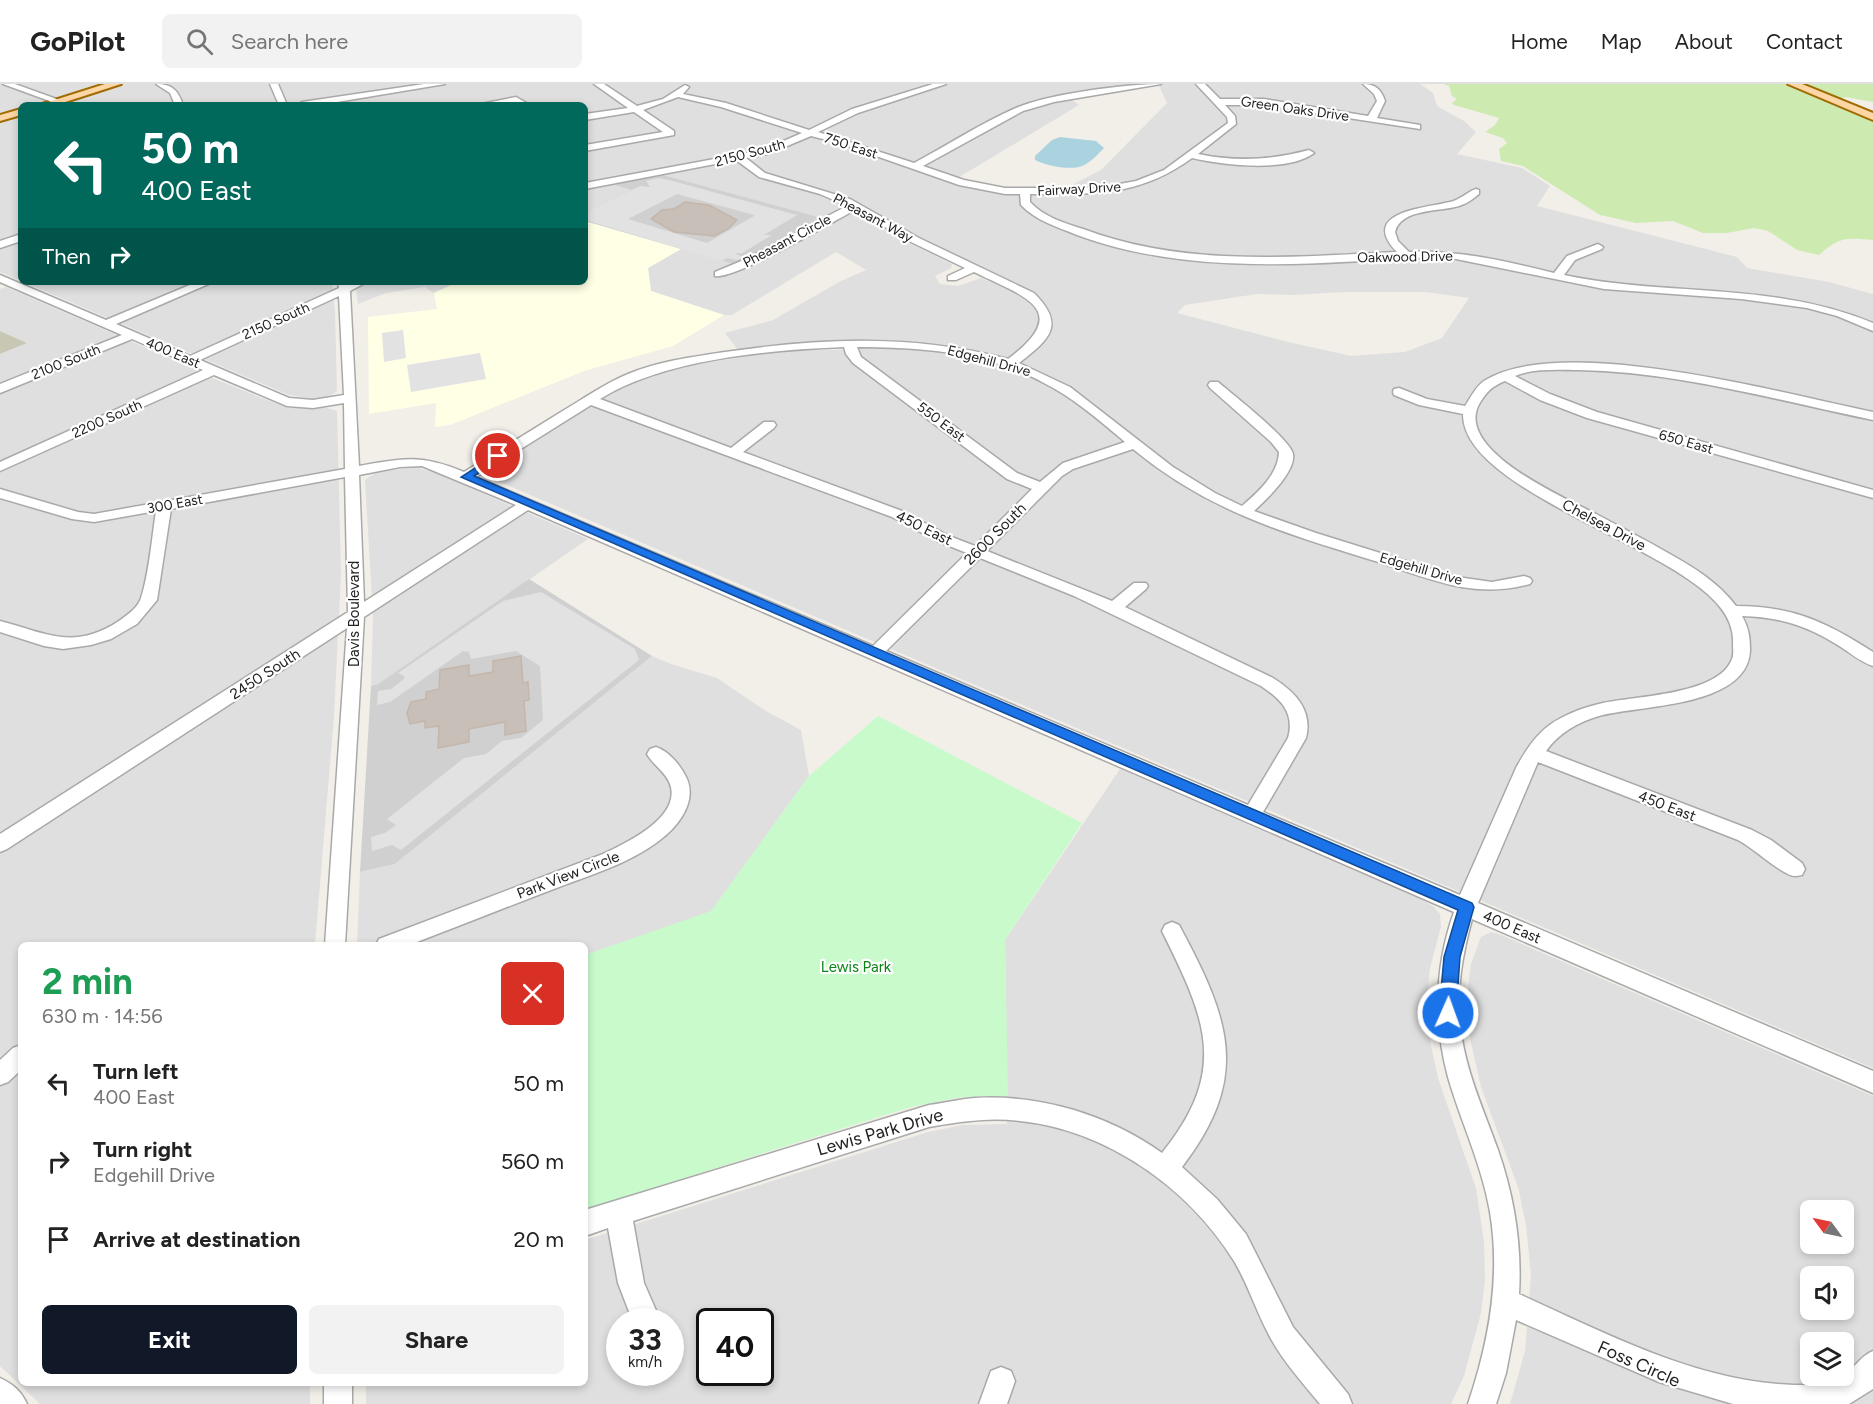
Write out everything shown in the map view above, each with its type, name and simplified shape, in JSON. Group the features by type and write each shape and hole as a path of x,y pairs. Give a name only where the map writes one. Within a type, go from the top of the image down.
{"main road":[{"path":"54,102 116,84"},
{"path":"1793,84 1873,117"},
{"path":"0,118 18,113"}],"street":[{"path":"7,84 58,101"},
{"path":"160,84 174,92 177,102"},
{"path":"274,84 282,102"},
{"path":"370,84 380,102"},
{"path":"322,102 441,84"},
{"path":"588,147 672,133 598,84"},
{"path":"588,117 634,109 663,101 678,95 687,84"},
{"name":"2150 South","path":"588,185 738,158 783,146 855,111 942,84"},
{"path":"914,167 1020,109 1054,100 1157,84"},
{"path":"1200,84 1220,102"},
{"name":"Green Oaks Drive","path":"1368,84 1378,93 1380,101 1371,120"},
{"name":"750 East","path":"678,95 723,105 780,125 842,141 972,186 1025,192"},
{"path":"502,102 516,100 520,102"},
{"name":"Green Oaks Drive","path":"1220,102 1264,102 1417,127"},
{"name":"Fairway Drive","path":"1025,192 1098,191 1129,186 1161,176 1232,124 1231,116 1220,102"},
{"path":"1191,155 1214,160 1240,161 1289,159 1309,153"},
{"name":"Pheasant Way","path":"738,158 762,175 823,192 855,206 915,240 1025,292 1038,303 1046,315 1046,329 1041,338 1010,364"},
{"name":"Oakwood Drive","path":"1025,192 1025,203 1042,216 1093,239 1150,253 1204,260 1244,261 1406,255 1464,256 1557,277 1638,291 1724,293 1786,300 1836,312 1873,327"},
{"path":"1406,255 1390,235 1391,227 1396,220 1414,212 1460,202 1476,192"},
{"name":"Pheasant Circle","path":"719,274 750,261 855,206"},
{"path":"0,245 18,238"},
{"path":"1557,277 1571,258 1598,247"},
{"path":"952,278 974,268"},
{"name":"400 East","path":"0,278 294,404 350,399"},
{"path":"25,289 35,285"},
{"path":"106,324 200,285"},
{"name":"2150 South","path":"190,360 345,286"},
{"name":"Davis Boulevard","path":"335,942 357,615 345,286"},
{"name":"2100 South","path":"0,389 132,335"},
{"name":"Edgehill Drive","path":"466,477 633,376 670,365 769,349 901,344 968,353 1026,369 1058,385 1189,485 1243,512 1448,579 1502,587 1524,581"},
{"name":"550 East","path":"850,345 852,354 857,360 1012,476 1042,488"},
{"path":"1400,392 1424,402 1469,411 1479,391 1492,381 1524,370 1558,366 1628,368 1670,374 1873,416"},
{"name":"2200 South","path":"0,467 214,370"},
{"name":"650 East","path":"1505,376 1545,397 1592,415 1873,494"},
{"path":"1214,385 1276,439 1286,452 1285,466 1258,500 1243,512"},
{"name":"450 East","path":"591,400 897,514 932,534 1062,584 1268,682 1289,699 1299,718 1299,732 1252,815"},
{"name":"Chelsea Drive","path":"1469,411 1471,427 1478,441 1504,468 1690,572 1715,592 1731,611 1742,636 1742,653 1736,668 1724,680 1692,694 1602,710 1574,719 1552,732 1534,753 1524,771 1467,907 1452,957 1448,990 1448,1026 1451,1051 1459,1080 1491,1167 1501,1205 1508,1267 1507,1302 1500,1346 1482,1404"},
{"path":"733,453 769,425"},
{"name":"2600 South","path":"875,653 1057,473 1068,466 1134,444"},
{"name":"400 East","path":"352,472 422,462 466,477 1873,1082"},
{"name":"300 East","path":"0,493 88,518 352,472"},
{"name":"2450 South","path":"4,836 357,615 529,503"},
{"path":"0,626 58,643 89,639 121,626 136,616 149,600 164,506"},
{"path":"1114,608 1140,586"},
{"path":"1731,611 1767,612 1798,618 1818,627 1873,660"},
{"name":"450 East","path":"1534,753 1745,835 1764,845 1795,869"},
{"name":"Park View Circle","path":"394,942 610,859 646,842 668,823 680,801 681,790 677,772 656,754"},
{"path":"1166,1168 1196,1127 1205,1108 1215,1071 1216,1054 1215,1035 1207,1003 1172,932"},
{"path":"0,1075 18,1058"},
{"name":"Lewis Park Drive","path":"588,1222 929,1116 962,1110 995,1108 1030,1111 1071,1120 1114,1136 1166,1168 1196,1194 1238,1245 1284,1335 1338,1404"},
{"path":"619,1212 631,1284 639,1308"},
{"name":"Foss Circle","path":"1507,1302 1650,1370 1690,1386 1729,1397 1764,1403 1801,1403 1833,1397 1855,1387 1869,1373 1873,1365"},
{"path":"338,1386 338,1404"},
{"path":"0,1392 13,1404"}],"shaded area":[{"path":"0,84 107,84 45,102 18,102 18,110 0,115"},
{"path":"125,84 1145,84 1067,96 1079,105 951,182 990,192 1074,195 1072,185 1101,170 1167,103 1159,86 1155,84 1420,84 1433,93 1437,106 1464,121 1476,132 1457,154 1522,168 1550,186 1537,206 1737,257 1747,268 1829,282 1873,294 1873,1068 488,477 488,471 493,466 614,391 645,376 675,368 779,351 914,348 916,342 882,341 794,344 738,350 725,333 773,320 839,282 866,270 836,252 732,315 724,315 651,291 648,268 681,249 733,264 821,218 663,175 662,170 609,179 612,184 632,190 588,211 588,102 63,102","holes":["890,219 920,238 1018,284 1007,289 981,278 958,286 940,284 935,276 951,268 952,264 907,242 881,225","1426,292 1469,298 1442,338 1405,352 1351,356 1177,313 1185,305 1257,294"]},
{"path":"18,115 18,280 0,272 0,121"},
{"path":"663,175 822,218 733,264 588,222 588,211 631,190 612,184"},
{"path":"658,178 669,180 797,215 764,235 772,235 742,253 734,253 743,257 737,260 727,258 721,261 588,221 588,211 640,186 650,187 646,181","holes":["677,194 754,216 707,243 628,219"]},
{"path":"588,222 681,249 648,268 651,291 724,315 673,346 584,371 450,425 435,427 436,403 369,414 368,317 437,309 434,293 451,285 588,285"},
{"path":"30,285 332,285 337,391 317,400 289,395"},
{"path":"355,285 451,285 433,293 425,287 386,293 358,304"},
{"path":"6,287 195,369 196,372 0,462 0,354 27,343 0,331 0,289"},
{"path":"403,330 406,358 384,362 382,333"},
{"path":"0,331 27,343 0,354"},
{"path":"480,353 486,379 411,392 407,365"},
{"path":"212,378 287,408 327,408 337,411 341,574 334,716 315,942 18,942 18,1383 0,1366 0,472 196,382"},
{"path":"415,467 436,473 588,539 378,684 371,686 373,615 365,480 375,473"},
{"path":"529,579 652,656 395,864 360,872 371,686 378,684"},
{"path":"541,592 635,649 639,660 401,850 392,845 372,851 371,837 385,833 396,825 387,819 464,758 486,754 502,741 521,738 543,720 540,666 516,651 471,659 469,652 463,651 390,702 377,705 378,691 391,689 404,679 404,676 398,673 503,601"},
{"path":"652,656 717,678 766,711 801,730 809,776 711,912 588,954 588,942 357,942 360,872 395,864"},
{"path":"1120,769 1433,906 1440,914 1441,927 1430,968 1427,998 1431,1046 1438,1078 1476,1188 1484,1242 1485,1280 1481,1313 1464,1376 1451,1404 366,1404 366,1386 588,1386 588,1239 928,1132 963,1125 1007,1124 1005,940"},
{"path":"1491,932 1501,935 1873,1096 1873,1404 1510,1404 1525,1351 1531,1275 1526,1225 1518,1187 1481,1087 1469,1034 1468,986 1471,964 1481,937"},
{"path":"21,1386 310,1386 310,1404 40,1404"}],"green space":[{"path":"1444,84 1873,84 1873,102 1845,97 1831,103 1873,120 1873,240 1838,241 1819,255 1797,250 1768,231 1754,228 1727,233 1703,233 1673,221 1636,223 1600,215 1523,166 1501,161 1499,149 1507,143 1503,138 1485,132 1495,125 1499,118 1454,105 1452,103 1457,99 1452,96 1449,86"},
{"name":"Lewis Park","path":"878,716 1082,823 1005,940 1008,1096 962,1097 911,1107 588,1208 588,954 711,911 809,776"}],"water":[{"path":"1060,137 1096,141 1104,148 1089,162 1075,168 1054,166 1035,160 1035,156 1052,140"}],"building":[{"path":"685,202 709,205 737,220 728,229 714,236 674,232 651,219 662,210 674,209"},
{"path":"521,656 523,683 528,682 529,700 524,701 526,731 505,735 505,722 469,729 469,742 438,748 439,726 425,728 425,721 410,724 407,713 411,702 426,699 426,692 439,689 440,670 469,665 469,676 493,672 493,661"}],"route":[{"path":"498,456 466,477 1467,907 1452,957 1448,1013"}]}
